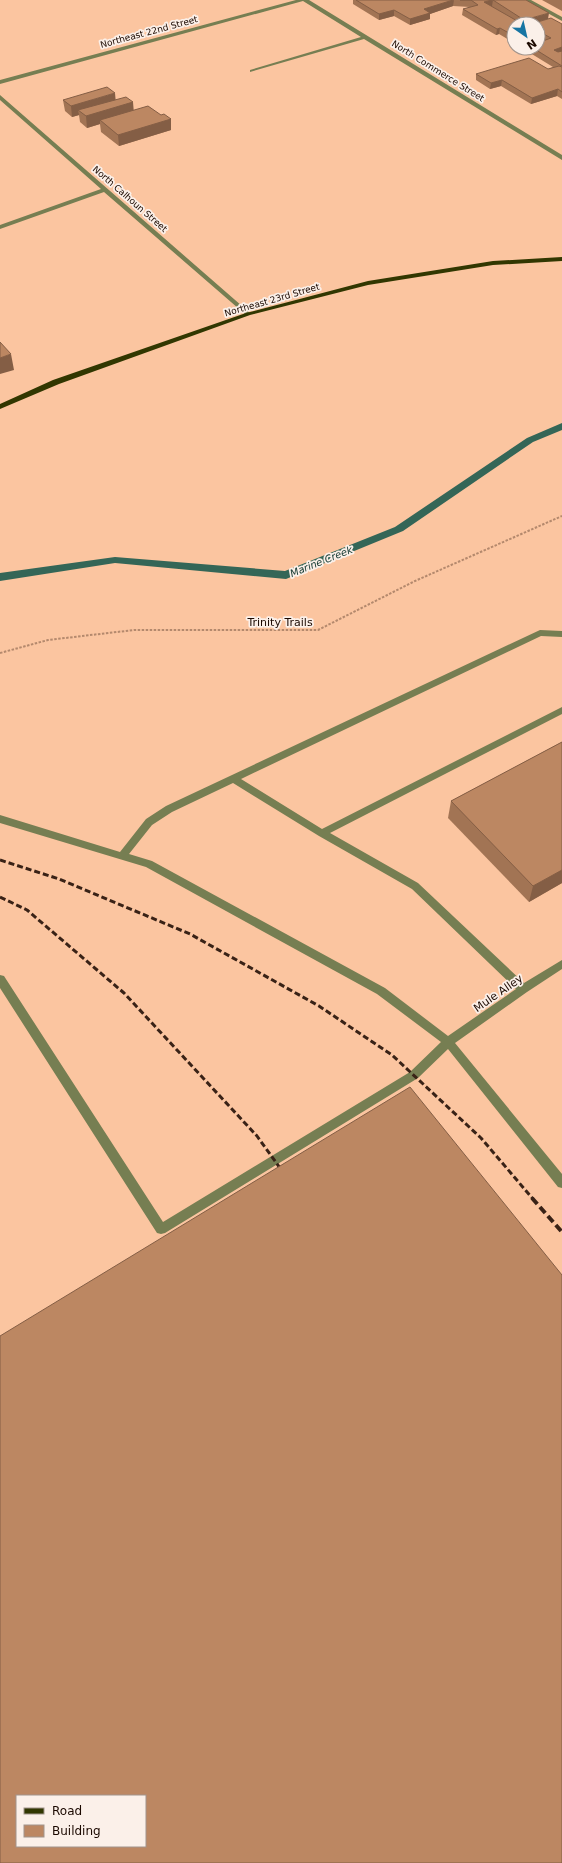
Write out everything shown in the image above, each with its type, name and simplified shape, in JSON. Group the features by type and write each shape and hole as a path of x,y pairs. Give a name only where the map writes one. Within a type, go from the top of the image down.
{"main road":[{"name":"Northeast 23rd Street","path":"0,407 56,382 248,314 368,283 493,263 562,259"}],"street":[{"name":"Northeast 22nd Street","path":"0,82 302,0"},
{"name":"North Commerce Street","path":"305,0 562,158"},
{"path":"527,0 562,19"},
{"path":"252,71 365,37"},
{"name":"North Calhoun Street","path":"0,97 248,314"},
{"path":"0,226 106,189"},
{"path":"123,855 149,822 169,809 540,633 562,634"},
{"path":"322,833 562,710"},
{"path":"234,779 322,833 415,886 523,989"},
{"path":"0,819 149,864 381,991 448,1042 562,1183"},
{"name":"Mule Alley","path":"0,979 161,1229 414,1075 448,1042 523,989 562,964"}],"path":[{"name":"Trinity Trails","path":"0,653 48,640 134,630 318,630 415,581 562,516"}],"building":[{"path":"356,0 453,0 424,9 430,13 410,19 394,10 379,14"},
{"path":"471,0 492,0 484,2 508,16 506,16 506,31 500,28 497,29 463,9 478,5"},
{"path":"493,0 526,0 549,13 538,16 518,16"},
{"path":"551,18 562,24 562,47 554,50 558,52 562,51 562,66 546,56 546,40 551,38 546,35 546,20"},
{"path":"529,58 548,69 559,66 562,67 562,92 558,89 532,98 502,80 491,83 476,74"},
{"path":"107,87 115,93 71,106 63,100"},
{"path":"126,97 133,102 86,116 78,110"},
{"path":"148,106 161,115 164,114 171,119 118,135 100,120"},
{"path":"0,342 11,354 0,358"},
{"path":"562,742 562,870 533,886 451,801"},
{"path":"410,1087 562,1275 562,1863 0,1863 0,1336"}],"waterway":[{"name":"Marine Creek","path":"0,577 115,560 286,575 399,529 530,440 562,426"}],"railway":[{"path":"0,860 59,879 190,934 319,1006 392,1055 481,1138 533,1199"},
{"path":"0,897 27,910 124,993 257,1136 285,1175"},
{"path":"532,1198 562,1232"}]}
